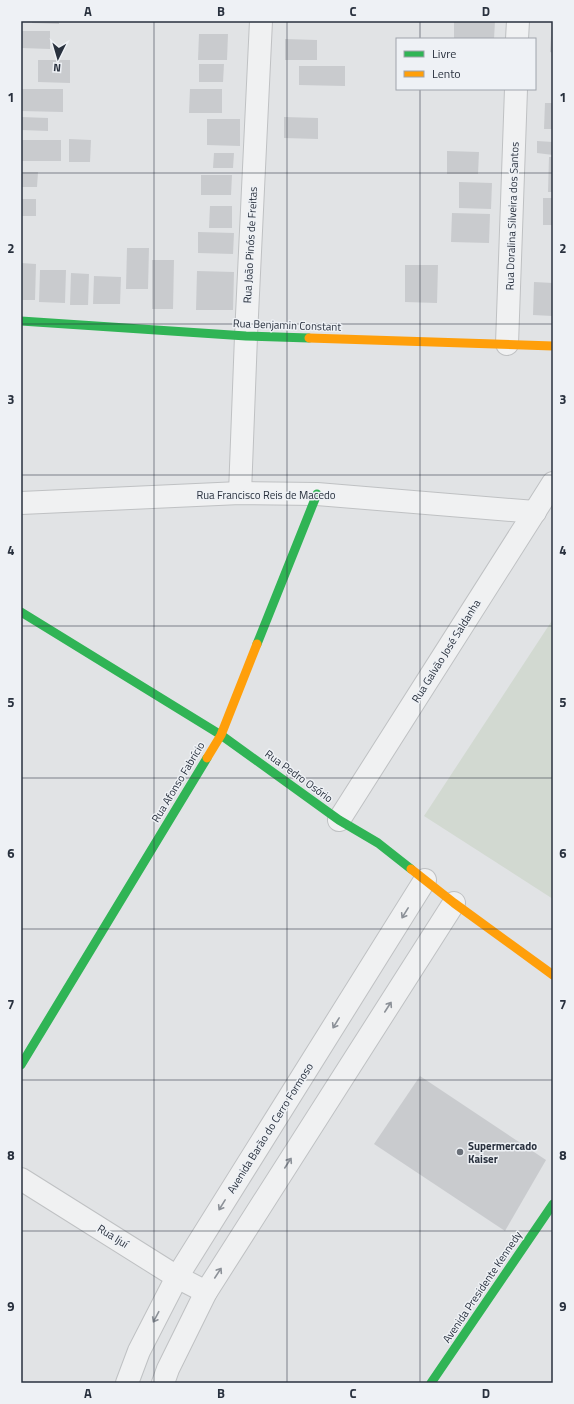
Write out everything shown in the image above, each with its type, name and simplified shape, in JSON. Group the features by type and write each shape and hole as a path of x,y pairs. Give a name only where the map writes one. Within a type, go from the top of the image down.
{"street":[{"name":"Rua João Pinós de Freitas","path":"240,493 261,21"},
{"path":"517,38 518,21"},
{"name":"Rua Doralina Silveira dos Santos","path":"508,344 516,90"},
{"name":"Rua Benjamin Constant","path":"21,321 246,336 553,346"},
{"name":"Rua Galvão José Saldanha","path":"339,820 553,483"},
{"name":"Rua Francisco Reis de Macedo","path":"21,503 240,493 317,494 535,512"},
{"name":"Rua Afonso Fabrício","path":"21,1065 221,735 317,494"},
{"name":"Rua Pedro Osório","path":"21,612 221,735 339,820 378,843 454,903 553,975"},
{"name":"Avenida Barão do Cerro Formoso","path":"127,1383 139,1351 177,1277 425,880"},
{"path":"163,1383 168,1369 206,1292 454,903"},
{"path":"300,1081 329,1098"},
{"name":"Rua Ijuí","path":"21,1179 177,1277 206,1292"},
{"name":"Avenida Presidente Kennedy","path":"431,1383 553,1204"}],"shaded area":[{"path":"553,619 553,899 424,816"}],"building":[{"path":"32,21 59,21 59,24 32,23"},
{"path":"454,21 495,21 494,38 454,38"},
{"path":"553,21 553,53 550,52"},
{"path":"21,31 50,31 50,49 21,48"},
{"path":"199,34 228,34 227,60 198,60"},
{"path":"285,39 317,40 317,60 285,60"},
{"path":"38,60 70,60 70,83 38,82"},
{"path":"199,64 224,64 223,82 199,82"},
{"path":"299,66 345,66 345,86 299,85"},
{"path":"21,89 63,89 63,112 21,111"},
{"path":"190,89 222,89 222,113 189,113"},
{"path":"545,103 553,103 553,129 544,129"},
{"path":"21,117 48,118 48,131 21,130"},
{"path":"284,117 318,118 318,139 284,138"},
{"path":"207,119 240,119 240,146 207,145"},
{"path":"69,139 91,140 90,162 69,162"},
{"path":"21,140 61,140 61,161 21,161"},
{"path":"537,141 553,142 553,155 537,153"},
{"path":"447,151 479,152 478,174 447,174"},
{"path":"214,153 234,153 233,168 213,168"},
{"path":"549,157 553,157 553,192 548,192"},
{"path":"21,172 38,172 37,187 21,187"},
{"path":"201,175 232,175 231,195 201,195"},
{"path":"459,182 492,183 491,209 459,208"},
{"path":"543,198 553,198 553,225 543,225"},
{"path":"21,199 36,199 36,216 21,216"},
{"path":"210,206 232,206 232,228 209,228"},
{"path":"452,213 490,214 489,243 451,242"},
{"path":"198,232 234,233 233,254 198,253"},
{"path":"127,248 149,248 148,289 126,289"},
{"path":"152,260 174,260 173,309 152,309"},
{"path":"21,263 36,264 35,300 21,300"},
{"path":"405,265 438,265 437,303 405,302"},
{"path":"40,270 66,270 65,303 39,302"},
{"path":"197,271 234,272 233,310 196,310"},
{"path":"71,273 89,274 88,305 70,305"},
{"path":"94,276 121,277 120,304 93,304"},
{"path":"534,282 553,283 553,316 533,315"},
{"name":"Supermercado Kaiser","path":"420,1076 546,1160 505,1231 374,1144"}],"traffic: fast":[{"path":"21,321 246,336 309,338"},
{"path":"257,644 317,494"},
{"path":"21,612 221,735 339,820 378,843 411,869"},
{"path":"21,1065 207,758"},
{"path":"431,1383 553,1204"}],"traffic: slow":[{"path":"309,338 553,346"},
{"path":"207,758 221,735 257,644"},
{"path":"411,869 454,903 553,975"}],"place":[{"name":"Supermercado Kaiser","path":"460,1152"}]}
